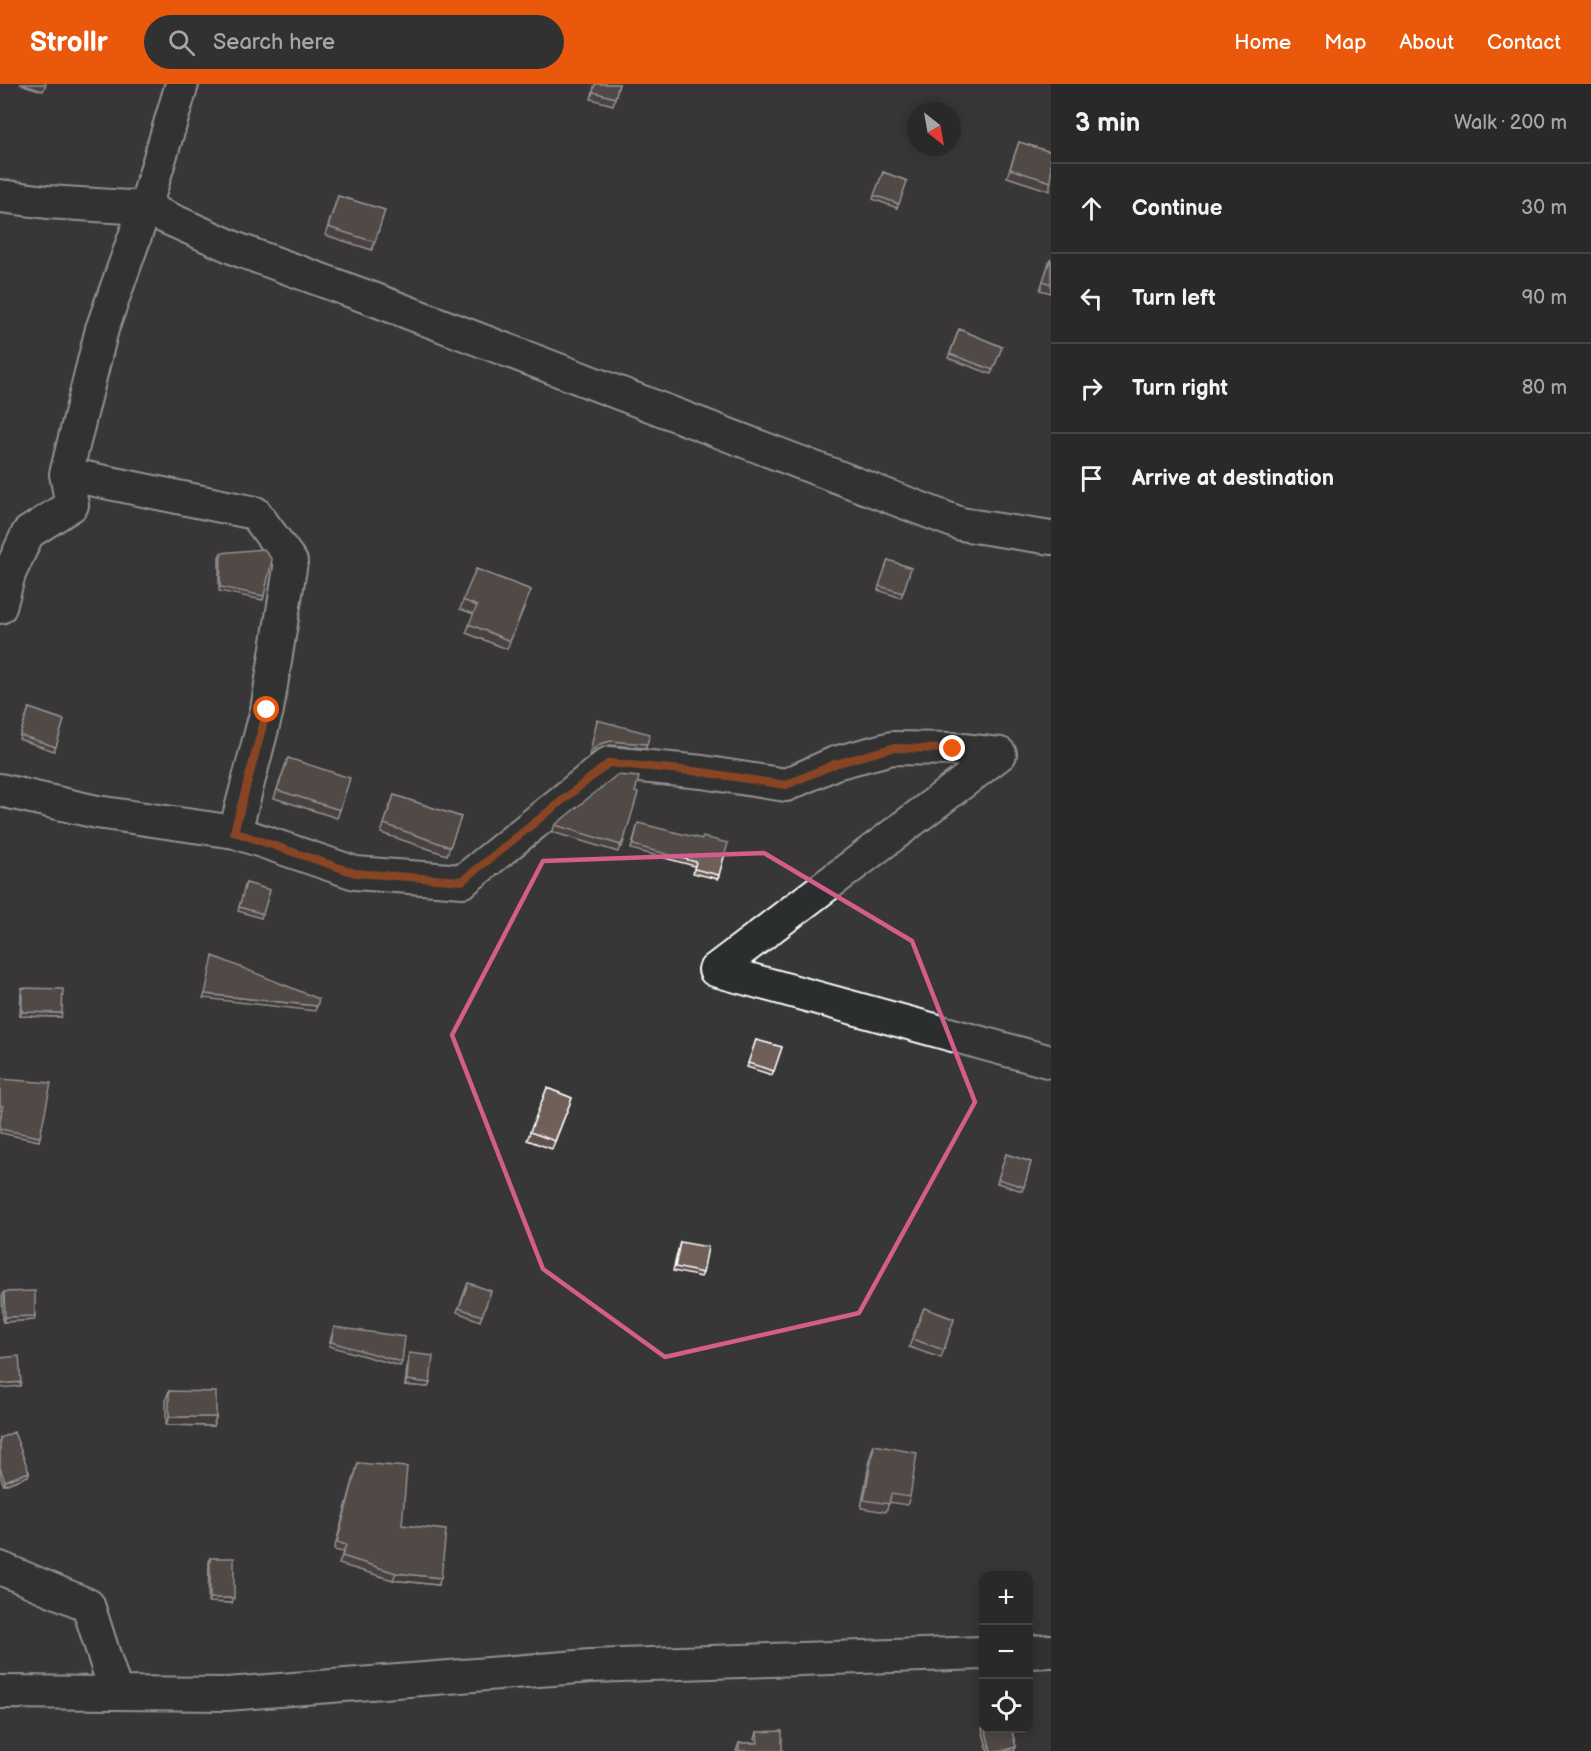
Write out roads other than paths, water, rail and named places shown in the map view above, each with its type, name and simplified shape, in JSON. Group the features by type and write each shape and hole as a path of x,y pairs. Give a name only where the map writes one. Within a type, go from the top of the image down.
{"street":[{"path":"0,607 9,574 28,533 72,505 66,474 102,329 145,208 182,84"},
{"path":"0,196 47,202 145,208 238,250 373,299 962,524 1051,538"},
{"path":"66,474 255,513 291,562 267,710 234,832"},
{"path":"0,790 97,812 234,832 355,873 462,881 609,763 702,772 786,785 835,764 892,748 953,749 1000,754 715,969 1051,1062"},
{"path":"0,1568 88,1605 116,1693"},
{"path":"1033,1652 1051,1651"},
{"path":"0,1692 226,1694 591,1666 979,1653"}]}
